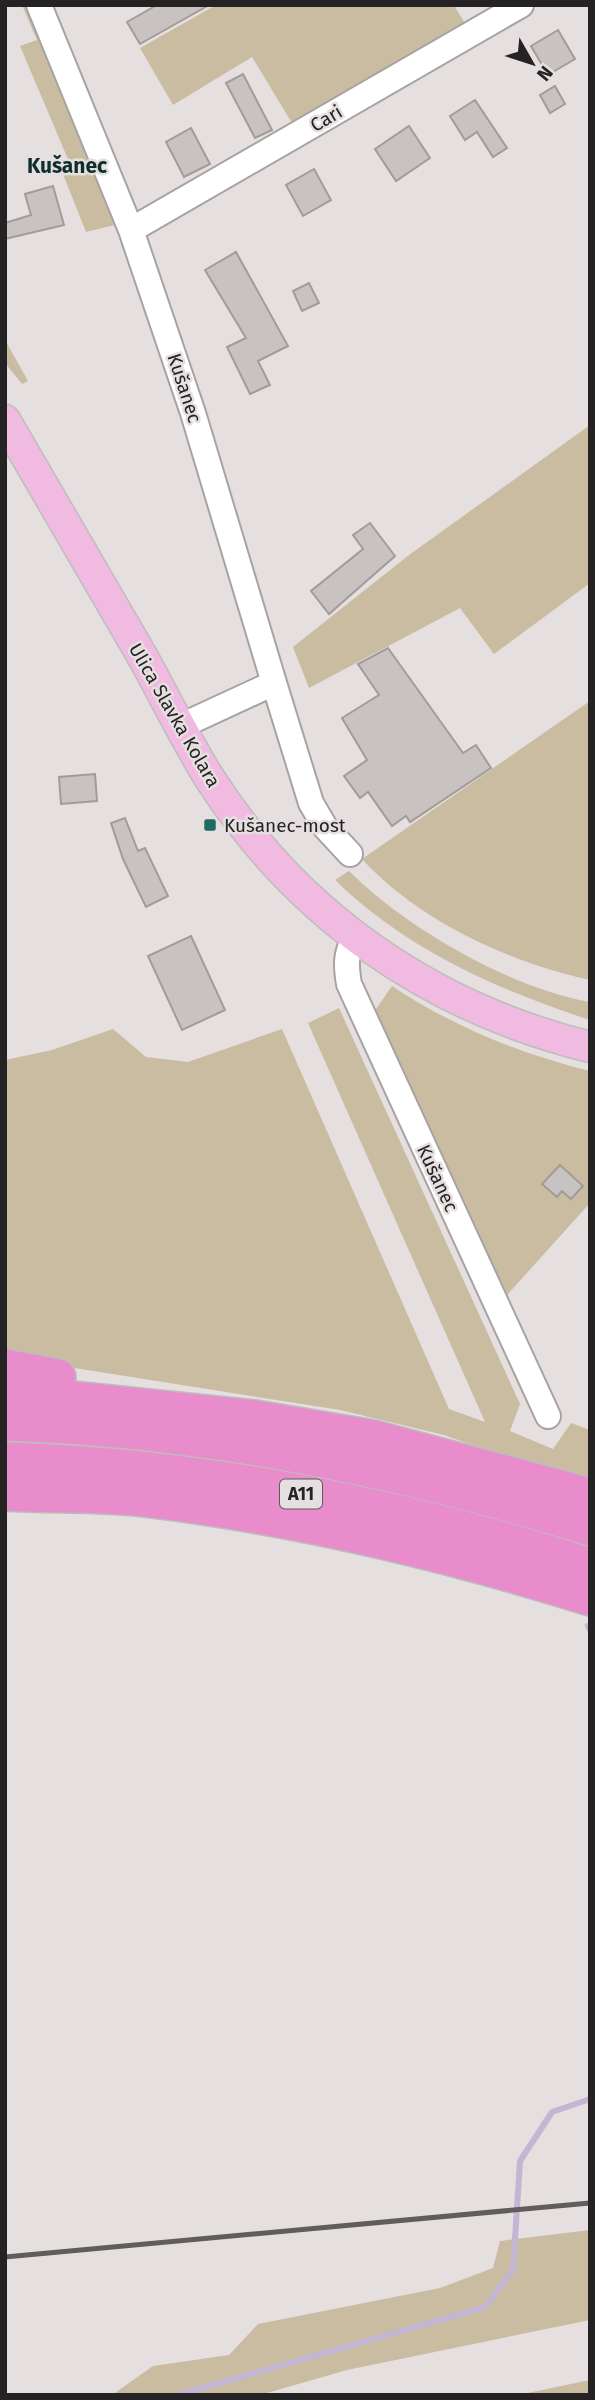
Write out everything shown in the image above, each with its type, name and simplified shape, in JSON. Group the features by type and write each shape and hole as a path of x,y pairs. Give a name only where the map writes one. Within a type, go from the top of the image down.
{"highway":[{"path":"5,1367 116,1389 235,1404 255,1418"},
{"path":"5,1392 255,1418 374,1438 590,1496"},
{"name":"A11","path":"5,1423 161,1434 248,1445 480,1496 590,1528"},
{"name":"A11","path":"5,1460 158,1472 329,1499 502,1539 590,1566"},
{"path":"5,1493 142,1498 338,1530 496,1569 590,1598"},
{"path":"5,1504 45,1496"}],"main road":[{"name":"Ulica Slavka Kolara","path":"5,421 210,780 269,856 355,937 424,983 491,1017 590,1047"}],"street":[{"name":"Kušanec","path":"39,5 131,230 197,427 311,803 325,827 349,854"},
{"name":"Cari","path":"131,230 521,5"},
{"path":"181,726 274,683"},
{"name":"Kušanec","path":"355,937 348,949 346,965 349,984 548,1416"}],"shaded area":[{"path":"22,5 31,5 119,224 86,232 63,174 73,171 20,46 37,40"},
{"path":"216,5 454,5 467,27 295,128 252,57 173,105 140,48"},
{"path":"5,340 28,381 22,384 5,363"},
{"path":"590,425 590,583 494,654 460,608 309,688 293,647 409,555"},
{"path":"590,701 590,980 528,962 467,936 410,902 362,859"},
{"path":"349,871 399,914 461,953 527,984 590,1002 590,1020 487,981 423,947 363,905 335,880"},
{"path":"392,986 439,1014 487,1037 537,1056 590,1071 590,1203 507,1295 374,1012"},
{"path":"339,1008 520,1404 510,1431 553,1449 571,1423 590,1430 590,1487 444,1435 340,1410 5,1357 5,1060 52,1050 113,1029 146,1057 188,1062 282,1029 449,1409 485,1422 308,1023"},
{"path":"590,2230 590,2320 347,2370 260,2395 112,2395 153,2366 229,2355 258,2324 440,2288 493,2268 500,2241"},
{"path":"590,2380 590,2395 518,2395"}],"building":[{"path":"157,5 209,5 140,44 127,22"},
{"path":"558,30 575,59 548,75 531,46"},
{"path":"243,74 272,130 255,138 226,83"},
{"path":"555,86 565,104 550,113 540,95"},
{"path":"475,100 507,148 493,157 477,132 465,140 450,116"},
{"path":"409,126 430,158 396,181 375,149"},
{"path":"191,128 210,164 184,177 166,142"},
{"path":"314,169 331,200 303,216 286,185"},
{"path":"53,186 64,225 5,239 5,223 31,215 25,194"},
{"path":"236,252 288,346 258,361 270,385 250,394 227,347 246,338 205,270"},
{"path":"309,283 319,303 302,311 293,291"},
{"path":"370,523 395,556 329,614 311,591 363,549 353,535"},
{"path":"388,648 463,753 476,745 491,768 410,822 406,816 392,826 368,792 360,798 344,776 367,760 342,718 379,695 358,664"},
{"path":"95,774 97,801 61,804 59,777"},
{"path":"125,818 138,851 145,848 168,896 146,907 123,859 111,823"},
{"path":"191,936 225,1010 182,1030 148,956"},
{"path":"560,1165 583,1186 571,1199 562,1191 557,1197 542,1184"}],"waterway":[{"path":"588,1626 590,1630"},
{"path":"178,2395 485,2307 513,2270 520,2161 552,2112 590,2099"}],"railway":[{"path":"5,2257 590,2203"}],"place":[{"name":"Kušanec-most","path":"210,825"}],"district":[{"name":"Kušanec","path":"67,166"}]}
